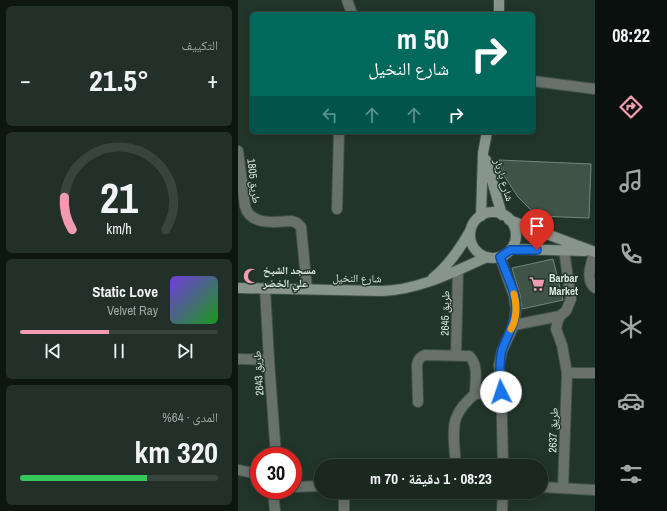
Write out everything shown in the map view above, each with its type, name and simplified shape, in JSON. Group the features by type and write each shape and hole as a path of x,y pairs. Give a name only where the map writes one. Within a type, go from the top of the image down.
{"street":[{"path":"347,0 351,12"},
{"path":"499,0 499,12"},
{"path":"535,81 595,89"},
{"path":"337,209 339,134"},
{"name":"شارع باربار","path":"480,216 483,153 487,134"},
{"name":"طريق 1805","path":"238,151 245,206 246,211 250,216 260,221 292,221 301,227 307,289"},
{"name":"شارع باربار","path":"483,153 506,217"},
{"path":"506,217 513,225 515,238 510,250 500,257 487,257 480,255 471,244 471,229 473,224 480,216 488,213 495,213 506,217 595,252"},
{"name":"شارع النخيل","path":"427,282 442,271 462,246 471,229"},
{"path":"595,247 588,276 591,285 595,288"},
{"path":"510,250 564,250 595,252"},
{"name":"طريق 2637","path":"563,488 567,372 562,346 557,332 557,324 560,316 569,306 571,299 564,250"},
{"name":"شارع النخيل","path":"238,288 405,289 458,270 487,257"},
{"path":"500,257 514,296 516,309 514,325 502,351 499,365 503,459"},
{"name":"طريق 2645","path":"456,355 458,270"},
{"name":"طريق 2643","path":"265,288 275,447"},
{"path":"514,325 560,316"},
{"path":"418,402 418,360 421,356 425,355 469,356 475,365 475,394"},
{"path":"238,359 269,360"},
{"path":"567,372 595,373"},
{"path":"456,459 454,426 456,416 469,399 475,394 501,392"},
{"path":"238,470 250,472"},
{"path":"302,487 314,486"},
{"path":"548,487 595,490"},
{"path":"274,499 275,511"},
{"path":"344,499 344,511"},
{"path":"502,511 503,499"}],"building":[{"path":"499,160 591,164 589,218 537,216 518,197 503,174"},
{"name":"Barbar Market","path":"553,259 563,300 522,309 520,295 512,268"}],"slow traffic":[{"path":"511,329 514,325 516,309 514,294"}],"place":[{"name":"مسجد الشيخ علي الخضر","path":"251,276"},
{"name":"Barbar Market","path":"537,284"}],"route":[{"path":"501,392 499,365 502,351 514,325 516,309 514,296 500,257 510,250 537,250"}]}
